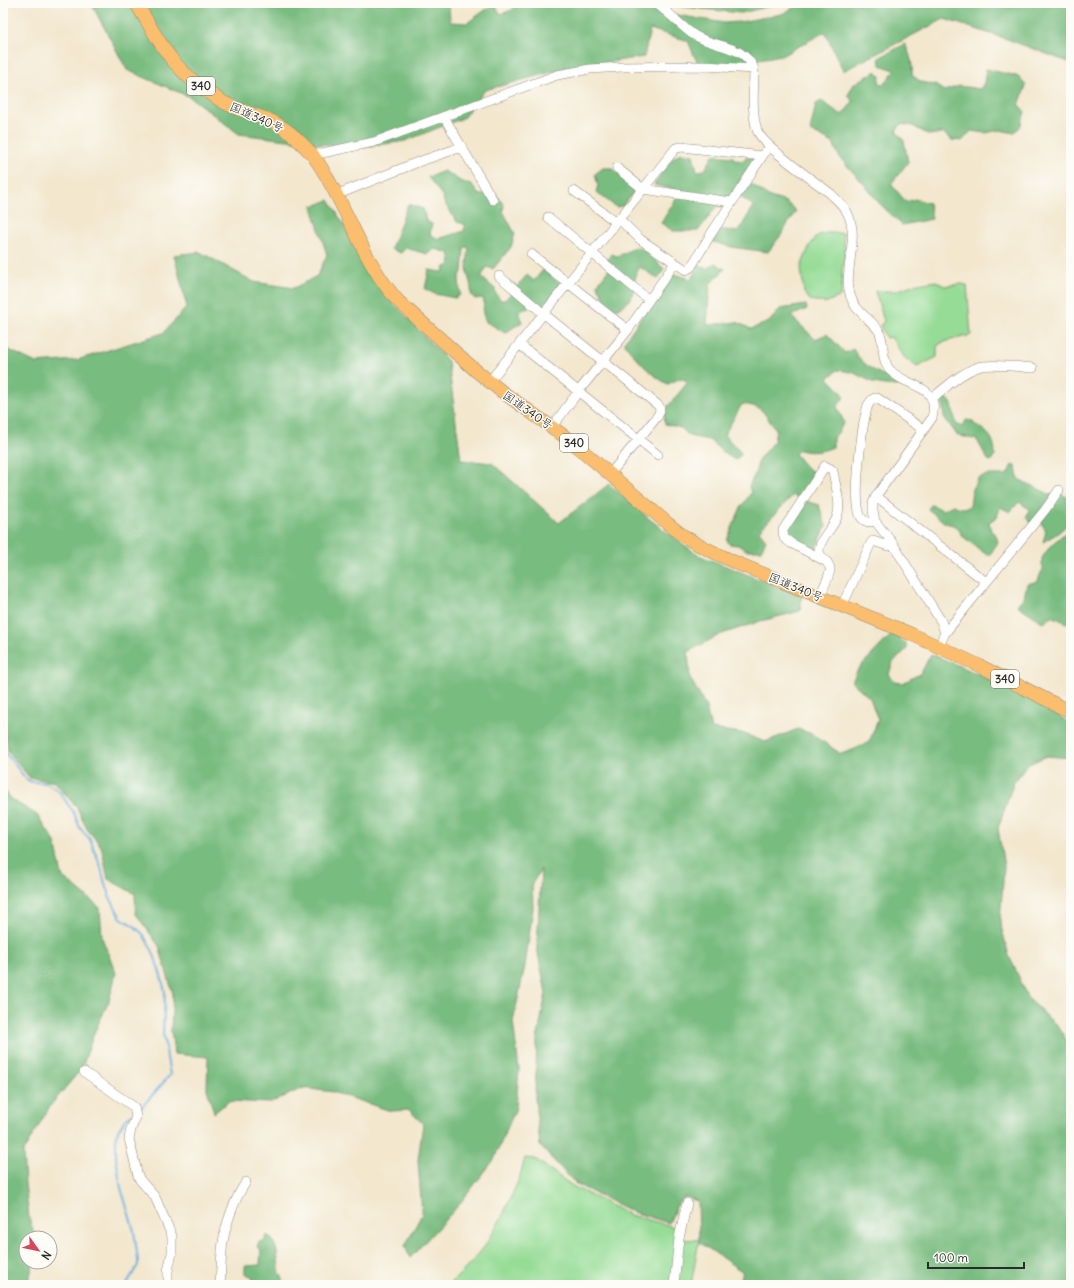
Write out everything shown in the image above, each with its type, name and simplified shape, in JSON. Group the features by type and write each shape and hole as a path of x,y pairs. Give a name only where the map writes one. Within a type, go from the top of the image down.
{"highway":[{"name":"国道340号","path":"136,3 174,62 190,77 221,101 235,108 271,121 284,128 313,155 388,290 490,382 582,450 667,523 697,544 734,562 939,646 1071,712"}],"street":[{"path":"652,3 663,9 693,35 746,56 751,61 754,68 754,118 758,132 769,146 831,194 841,203 847,212 852,228 853,244 848,279 849,289 855,306 878,330 881,337 886,362 889,368 898,375 925,390 932,398 934,412 924,430 876,496 872,511 875,521 894,545 941,621 946,632"},
{"path":"313,155 374,142 557,75 584,70 622,67 705,66 754,68"},
{"path":"444,116 493,200"},
{"path":"574,191 618,221 641,240 686,270 691,267 731,202 769,146"},
{"path":"336,194 418,162 462,147"},
{"path":"490,382 676,148 682,147 762,156"},
{"path":"617,168 643,189 731,202"},
{"path":"548,217 649,300"},
{"path":"531,254 628,330"},
{"path":"552,427 628,330 675,263"},
{"path":"499,276 659,406 659,414 610,474"},
{"path":"519,344 658,455"},
{"path":"932,398 956,379 979,366 1033,368"},
{"path":"875,521 865,521 861,517 858,495 859,455 868,406 871,400 877,398 924,430"},
{"path":"819,597 830,571 830,566 819,551 822,542 836,519 839,506 833,471 825,466 783,530 784,538 791,544 827,562"},
{"path":"939,646 946,632 1059,490"},
{"path":"876,496 986,582"},
{"path":"842,606 871,543 873,541 888,546 894,545"},
{"path":"84,1072 134,1107 136,1110 136,1117 129,1139 138,1176 155,1197 172,1236 172,1253 168,1270 168,1285"},
{"path":"220,1285 223,1241 231,1210 240,1190 246,1182"},
{"path":"674,1285 679,1238 687,1203"}],"green space":[{"path":"91,3 449,3 450,22 467,23 494,4 501,14 512,10 518,3 642,3 660,12 724,23 740,22 782,14 802,3 1071,3 1071,63 1007,39 944,19 843,71 825,32 783,55 700,69 688,41 650,29 644,57 567,68 485,90 463,118 405,141 365,147 319,144 239,134 190,97 127,70"},
{"path":"662,3 784,3 741,13 665,5"},
{"path":"905,44 911,59 912,75 921,82 935,85 944,91 959,86 980,89 984,83 986,69 1020,77 1026,86 1019,105 1025,112 1020,127 1014,133 1000,130 985,133 971,131 962,141 952,140 943,133 929,135 913,126 901,124 896,131 904,141 908,162 891,184 906,202 915,199 929,203 932,219 902,225 879,203 840,158 833,143 810,131 816,104 821,101 842,115 853,102 848,95 854,84 876,71 880,76 879,83 884,84 895,70 880,65 879,58"},
{"path":"682,153 693,155 697,171 705,170 713,155 733,157 735,160 742,161 746,157 755,158 756,161 723,206 716,207 698,231 673,231 661,223 681,191 654,185 669,162 677,155"},
{"path":"603,168 612,168 635,188 634,192 623,206 616,207 596,192 598,185 595,174"},
{"path":"444,171 462,182 471,184 479,195 493,193 504,205 503,211 515,234 511,247 493,269 487,267 481,277 495,289 495,292 500,300 505,300 527,275 534,281 543,270 560,283 559,289 543,307 527,303 529,308 521,310 520,313 522,322 505,333 486,322 483,314 484,300 481,298 475,299 471,294 471,286 467,268 469,248 467,247 464,249 462,272 459,278 460,295 455,298 435,294 425,289 429,270 443,272 445,267 450,265 451,260 449,253 435,249 427,254 406,248 401,253 391,249 408,204 423,209 426,221 432,224 430,234 438,239 464,231 465,224 457,222 444,202 443,197 428,177"},
{"path":"751,184 770,197 786,202 796,211 768,252 731,247 711,241 720,229 738,232 754,206 739,196"},
{"path":"329,200 387,296 448,361 461,460 492,463 559,523 609,484 652,521 698,555 802,596 800,611 761,621 719,635 688,652 690,678 706,707 711,729 742,733 765,742 798,729 812,734 841,754 869,742 878,720 870,698 852,682 858,669 892,634 906,643 907,649 893,662 889,674 894,682 903,683 921,673 931,654 1021,694 1055,713 1071,724 1071,758 1046,756 1027,765 1013,784 998,828 1004,867 1000,922 1009,956 1027,997 1060,1029 1071,1048 1071,1285 736,1285 743,1272 699,1242 698,1201 684,1197 676,1207 669,1223 633,1212 576,1184 540,1146 535,1098 537,1040 546,993 537,948 541,869 532,884 533,908 525,966 513,1021 519,1069 516,1108 493,1161 457,1207 410,1258 405,1246 422,1214 418,1160 423,1124 409,1110 391,1111 333,1092 303,1088 270,1103 229,1101 214,1113 207,1089 208,1057 174,1054 171,1030 173,994 159,946 136,914 135,894 108,879 101,846 87,829 77,808 55,782 30,778 8,752 6,732 3,732 3,347 36,363 77,360 163,333 187,307 174,255 200,252 254,282 294,288 317,276 327,255 312,207"},
{"path":"826,233 843,233 845,250 841,296 825,303 810,300 804,293 801,267 809,247 817,236"},
{"path":"637,247 646,252 664,269 658,279 640,267 635,279 632,295 629,300 614,310 609,306 597,285 612,265 607,261 611,254 617,256"},
{"path":"715,263 725,269 710,284 707,325 737,322 751,329 769,322 780,309 806,305 807,309 791,316 815,339 827,334 845,353 853,349 857,356 868,366 887,377 901,382 898,386 874,383 852,372 838,370 828,378 845,396 837,407 844,422 838,433 833,438 833,447 816,452 799,450 795,454 806,467 814,473 800,499 793,495 759,531 766,540 761,550 746,550 738,545 729,544 727,540 741,507 751,493 749,486 755,474 759,459 774,441 776,429 762,411 754,406 742,404 724,435 742,454 735,460 709,440 689,436 681,428 665,424 664,411 688,382 681,378 668,384 661,380 643,366 624,342 670,277 674,274 691,279 699,264 706,269"},
{"path":"936,281 944,286 961,284 967,285 971,335 943,342 937,346 937,357 917,367 904,357 891,337 886,338 880,326 884,321 875,291 896,291 912,285"},
{"path":"947,398 952,404 956,424 963,427 966,420 973,421 974,424 984,430 990,437 995,450 995,456 991,461 988,460 977,440 957,435 944,417 942,399"},
{"path":"1012,465 1016,467 1018,479 1051,495 1061,494 1071,499 1069,523 1058,533 1043,542 1046,531 1042,524 1030,522 1026,518 1029,509 1019,502 1010,512 1000,507 997,517 989,522 991,531 996,535 998,542 988,556 961,535 960,530 953,525 945,523 928,509 931,505 943,510 953,505 961,508 970,507 972,489 978,478 987,475 1007,475"},
{"path":"806,501 819,505 826,527 815,550 812,551 786,535 787,529"},
{"path":"1071,530 1071,625 1052,616 1044,623 1017,605 1024,597 1027,584 1038,581 1042,570 1042,558 1051,545"},
{"path":"3,788 12,800 37,815 55,842 62,876 100,908 102,938 116,973 109,1001 94,1033 82,1068 50,1106 23,1152 29,1218 33,1230 18,1230 18,1270 32,1270 27,1285 3,1285"},
{"path":"525,1158 535,1159 574,1187 630,1215 678,1228 677,1239 699,1240 691,1285 449,1285 472,1262 485,1246 502,1217 519,1179"},
{"path":"267,1235 274,1242 276,1247 280,1273 285,1285 254,1285 252,1276 245,1274 245,1266 260,1265 261,1250 257,1246 259,1242 264,1241"}],"waterway":[{"path":"3,750 26,779 32,782 46,783 58,790 74,813 80,828 92,844 100,864 109,896 121,918 143,934 153,952 165,992 163,1034 170,1075 138,1111"},
{"path":"126,1285 138,1265 138,1260 134,1231 121,1188 116,1158 116,1135 124,1121 132,1114"}]}
